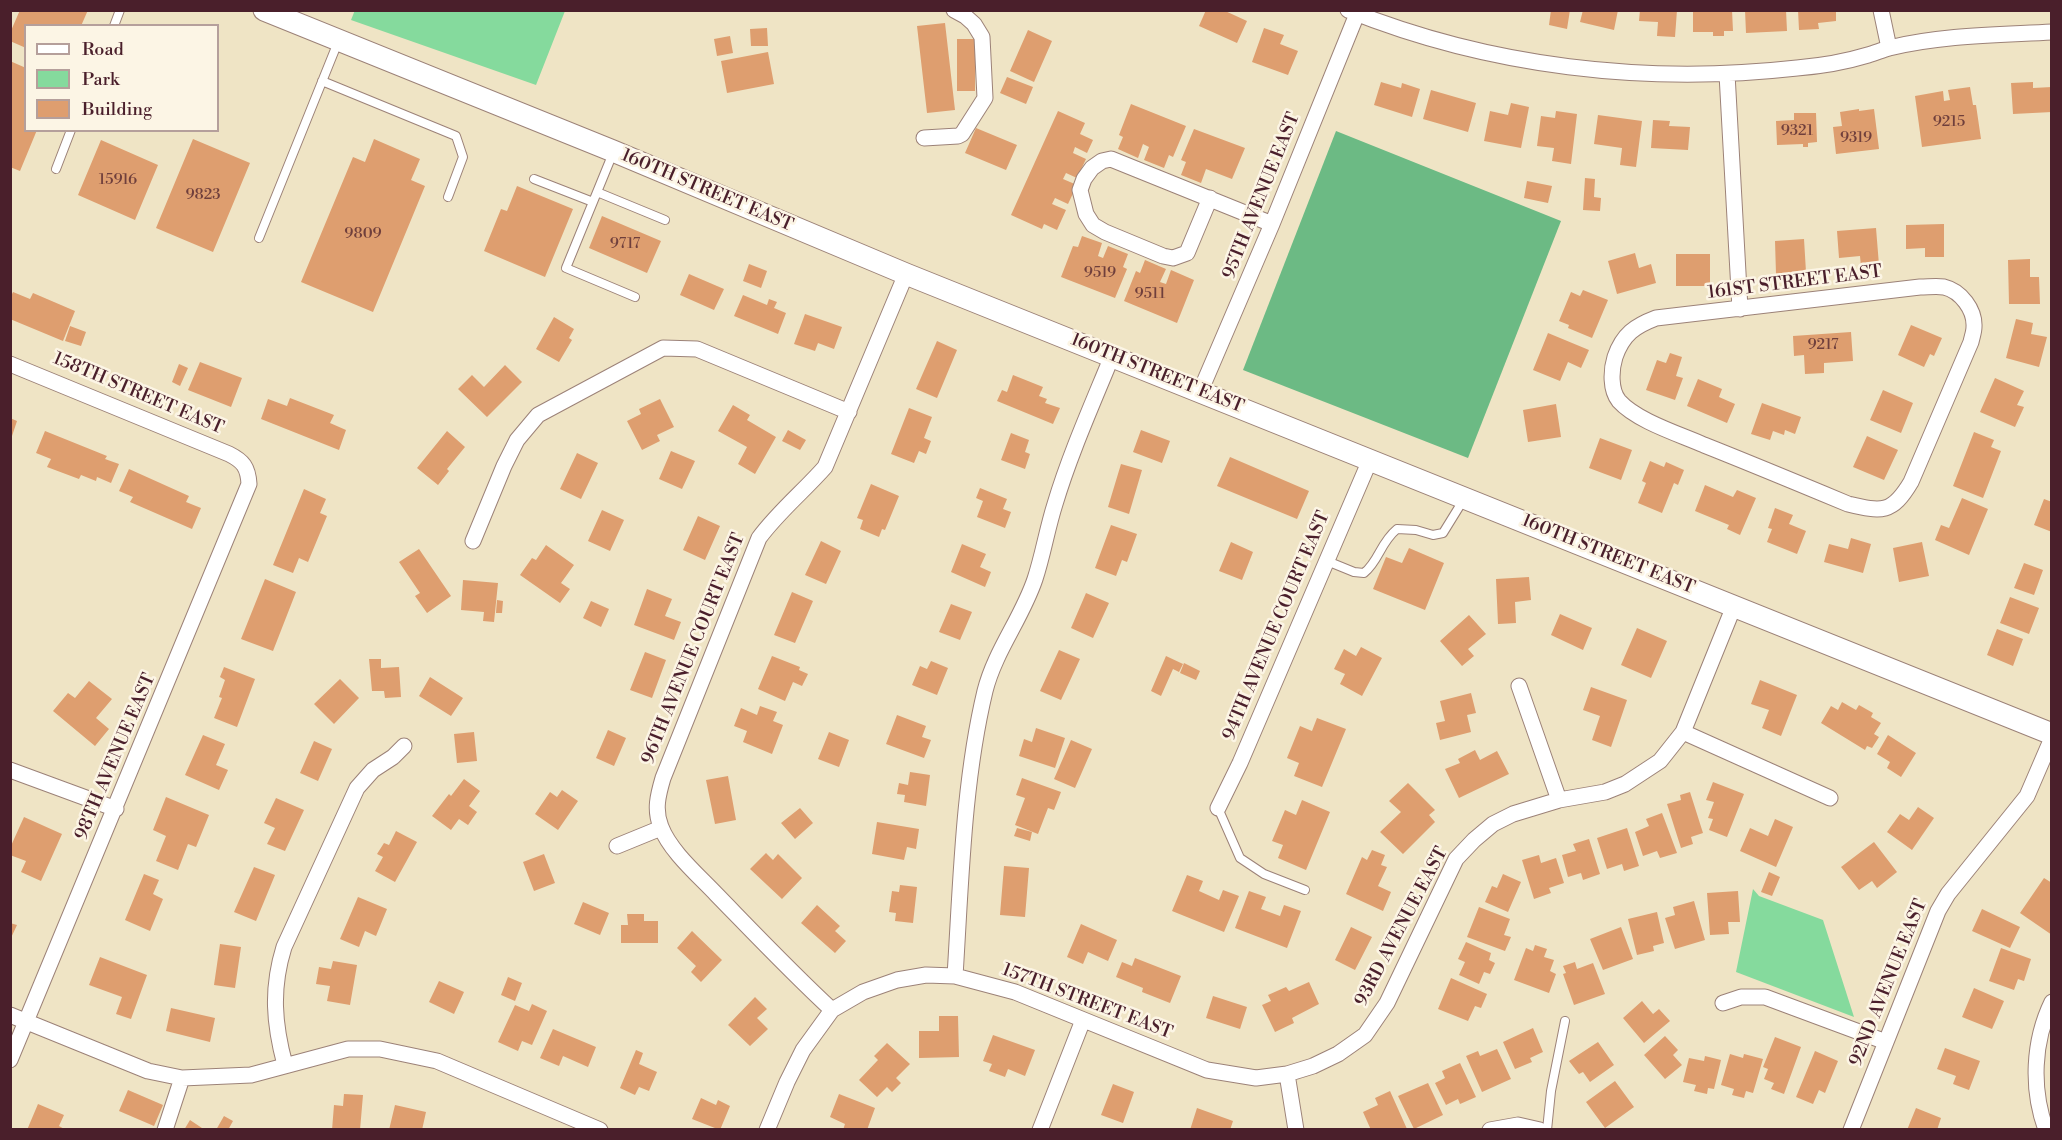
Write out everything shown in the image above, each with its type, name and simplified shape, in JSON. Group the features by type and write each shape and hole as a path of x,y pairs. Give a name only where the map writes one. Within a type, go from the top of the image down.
{"main road":[{"name":"160TH STREET EAST","path":"264,10 613,151 906,274 1465,497 2052,736"}],"street":[{"path":"924,138 962,134 985,98 981,37 974,24 954,10"},
{"path":"1881,10 1889,48"},
{"path":"1352,12 1454,45 1508,58 1612,72 1727,74 1798,68 1836,63 1889,48 1948,39 2052,32"},
{"name":"95TH AVENUE EAST","path":"1200,392 1272,224 1352,12"},
{"path":"1727,74 1740,309"},
{"path":"1210,198 1187,253 1173,258 1163,256 1093,225 1082,203 1080,190 1092,168 1102,161 1111,159 1210,198 1272,224"},
{"name":"96TH AVENUE COURT EAST","path":"661,828 657,814 657,800 663,778 756,545 774,518 825,467 906,274"},
{"name":"161ST STREET EAST","path":"1920,287 1944,287 1956,291 1972,313 1974,326 1971,342 1911,482 1902,496 1885,509 1876,511 1848,504 1630,412 1617,399 1613,391 1613,363 1617,351 1638,325 1656,318 1740,309 1920,287"},
{"path":"473,541 504,466 518,440 538,415 663,348 698,349 849,412"},
{"path":"955,976 963,854 972,773 986,689 1002,647 1015,626 1035,580 1067,468 1112,356"},
{"name":"158TH STREET EAST","path":"10,364 229,454 240,459 247,467"},
{"name":"94TH AVENUE COURT EAST","path":"1218,808 1240,763 1370,460"},
{"name":"98TH AVENUE EAST","path":"10,1060 248,491 247,467"},
{"name":"93RD AVENUE EAST","path":"1287,1074 1313,1066 1338,1054 1365,1035 1392,994 1456,859 1493,824 1513,814 1559,800 1605,792 1625,784 1660,761 1683,732 1734,606"},
{"path":"1519,686 1559,800"},
{"path":"1683,732 1830,798"},
{"name":"92ND AVENUE EAST","path":"1851,1130 1938,911 1948,894 2027,796 2052,736"},
{"path":"285,1065 274,1011 278,967 284,947 357,788 373,770 393,757 404,746"},
{"path":"10,770 116,809"},
{"path":"617,846 661,828 684,860 790,970 832,1010 803,1050 767,1130"},
{"name":"157TH STREET EAST","path":"832,1010 863,992 897,980 927,975 955,976 1015,992 1207,1070 1256,1078 1287,1074"},
{"path":"1723,1003 1741,997 1765,997 1886,1042"},
{"path":"2046,1130 2037,1087 2036,1066 2042,1030 2052,1002"},
{"path":"10,1015 148,1071 182,1078 251,1075 348,1049 380,1049 438,1061 600,1130"},
{"path":"1040,1130 1083,1020"},
{"path":"1287,1074 1296,1130"},
{"path":"165,1130 182,1078"},
{"path":"1490,1130 1518,1125 1540,1130"}],"lane":[{"path":"259,238 338,40"},
{"path":"322,81 456,136 463,158 448,197"},
{"path":"56,169 70,132"},
{"path":"613,151 566,268 635,297"},
{"path":"534,179 593,202"},
{"path":"597,192 665,220"},
{"path":"1327,561 1354,572 1364,573 1374,562 1384,541 1397,529 1416,530 1433,535 1443,533 1465,497"},
{"path":"1218,808 1240,858 1264,874 1305,890"},
{"path":"1547,1130 1551,1091 1565,1021"}],"green space":[{"path":"355,10 565,11 536,85 351,20"},
{"path":"1336,131 1561,221 1468,458 1243,370"},
{"path":"1753,889 1759,896 1823,920 1854,1017 1736,972"}],"building":[{"path":"20,10 88,10 82,24 24,24 24,47 10,41 10,33"},
{"path":"1206,10 1223,10 1247,21 1237,43 1199,26"},
{"path":"1551,10 1570,10 1567,29 1549,25"},
{"path":"1583,10 1618,10 1614,30 1580,22"},
{"path":"1640,10 1677,10 1675,37 1657,36 1658,22 1639,21"},
{"path":"1693,10 1732,10 1733,31 1724,31 1724,36 1713,36 1713,32 1693,32"},
{"path":"1745,10 1786,10 1787,31 1746,33"},
{"path":"1798,10 1836,10 1836,21 1818,23 1819,29 1799,30"},
{"path":"945,23 955,110 927,113 917,26"},
{"path":"767,28 768,46 751,46 750,29"},
{"path":"1264,28 1284,35 1280,44 1298,51 1288,75 1252,62"},
{"path":"1028,30 1052,41 1034,82 1010,71"},
{"path":"730,36 733,53 717,56 714,39"},
{"path":"957,39 975,39 975,91 957,91"},
{"path":"768,52 774,84 727,93 721,61"},
{"path":"10,61 24,67 24,132 36,132 20,171 10,167"},
{"path":"1007,77 1033,87 1026,104 1000,93"},
{"path":"1381,82 1401,88 1402,83 1420,89 1412,117 1374,105"},
{"path":"2033,82 2033,88 2052,87 2052,112 2013,114 2011,83"},
{"path":"1970,87 1973,105 1976,105 1981,139 1922,147 1915,96 1943,91 1944,101 1950,100 1948,90"},
{"path":"1431,90 1476,103 1468,132 1423,119"},
{"path":"1511,103 1529,107 1521,148 1484,141 1490,111 1508,115"},
{"path":"1131,104 1186,126 1173,157 1169,155 1164,168 1144,160 1149,147 1143,144 1138,158 1118,149 1123,137 1119,135"},
{"path":"1859,109 1859,111 1874,109 1879,149 1836,154 1833,127 1842,126 1840,112"},
{"path":"1058,111 1085,123 1080,134 1093,140 1087,153 1075,147 1073,153 1086,159 1077,178 1066,173 1063,179 1077,185 1068,204 1055,198 1052,204 1066,210 1057,230 1044,224 1042,229 1011,215"},
{"path":"1556,111 1577,114 1571,164 1552,161 1554,148 1537,146 1541,116 1555,118"},
{"path":"1794,113 1816,113 1817,142 1808,143 1808,147 1803,147 1803,144 1777,145 1776,121 1794,120"},
{"path":"1598,115 1642,121 1636,167 1620,165 1622,148 1594,144"},
{"path":"1653,120 1670,121 1669,126 1690,127 1688,150 1651,148"},
{"path":"976,128 1017,145 1006,170 965,153"},
{"path":"1194,129 1245,148 1232,179 1206,169 1201,183 1181,175 1186,162 1181,160"},
{"path":"193,139 250,163 213,252 156,228"},
{"path":"374,139 420,159 411,180 425,186 373,312 301,282 353,157 365,162"},
{"path":"101,140 158,165 135,220 78,195"},
{"path":"1585,178 1595,179 1594,197 1601,198 1600,211 1583,210"},
{"path":"1527,181 1552,186 1548,203 1524,198"},
{"path":"517,186 573,209 545,277 484,251 501,209 507,211"},
{"path":"602,216 661,241 647,273 589,248"},
{"path":"1944,224 1944,257 1925,257 1925,248 1906,249 1906,225"},
{"path":"1876,228 1879,265 1861,267 1860,256 1839,258 1837,231"},
{"path":"1082,236 1102,243 1098,256 1103,258 1108,246 1128,254 1123,267 1127,269 1115,298 1061,277 1073,246 1078,247"},
{"path":"1804,239 1806,272 1776,274 1775,241"},
{"path":"1635,253 1639,268 1651,264 1656,283 1617,294 1608,261"},
{"path":"1676,254 1710,254 1710,286 1676,286"},
{"path":"2030,259 2030,277 2039,277 2040,304 2009,304 2008,260"},
{"path":"1145,260 1166,269 1160,282 1166,284 1171,270 1194,280 1177,323 1124,301 1136,271 1140,273"},
{"path":"749,264 767,271 761,288 743,281"},
{"path":"689,274 724,289 714,310 680,295"},
{"path":"1583,290 1608,300 1592,338 1568,328 1569,325 1559,321 1571,292 1580,296"},
{"path":"13,292 30,299 33,293 75,311 63,341 10,319 10,298"},
{"path":"743,295 767,305 769,299 777,302 774,308 786,313 778,334 734,316"},
{"path":"805,314 842,327 834,349 818,343 815,351 794,344"},
{"path":"554,317 574,329 569,338 572,340 559,362 536,349"},
{"path":"2016,319 2033,323 2031,334 2047,337 2039,367 2006,358"},
{"path":"1911,325 1942,338 1934,356 1930,354 1924,367 1898,355"},
{"path":"70,326 86,332 81,346 65,341"},
{"path":"1851,332 1853,361 1824,363 1824,373 1805,374 1804,355 1794,356 1793,336"},
{"path":"1548,333 1589,350 1581,368 1568,362 1560,381 1533,370"},
{"path":"937,341 957,350 937,398 916,389"},
{"path":"1670,353 1682,357 1676,376 1683,378 1675,400 1646,390 1657,360 1666,363"},
{"path":"200,362 242,378 231,407 188,390"},
{"path":"179,364 188,368 180,386 172,382"},
{"path":"505,365 522,382 487,417 458,389 472,375 484,387"},
{"path":"1013,375 1043,387 1039,396 1047,399 1045,403 1060,408 1053,424 997,401 1002,390 1007,392"},
{"path":"1995,378 2024,391 2017,405 2024,407 2015,427 1980,412"},
{"path":"1698,379 1722,389 1719,397 1735,404 1727,423 1687,406"},
{"path":"1883,390 1913,403 1901,433 1870,420"},
{"path":"290,398 334,415 330,423 346,430 339,450 261,419 268,399 287,406"},
{"path":"660,399 674,427 657,435 660,441 642,450 627,421 641,414 639,409"},
{"path":"1762,403 1801,417 1795,434 1785,430 1784,435 1773,431 1770,440 1751,434"},
{"path":"1556,404 1561,437 1528,442 1523,410"},
{"path":"733,405 750,415 747,420 776,437 755,474 738,464 747,447 718,431"},
{"path":"909,408 932,417 924,438 931,441 926,454 919,451 914,463 891,454"},
{"path":"10,418 17,421 11,439 10,439"},
{"path":"788,430 806,440 800,450 782,441"},
{"path":"1141,430 1170,441 1162,463 1133,452"},
{"path":"45,431 107,456 105,459 119,464 111,483 97,477 96,481 81,475 79,479 47,467 51,459 36,453"},
{"path":"447,431 465,447 447,469 449,471 438,485 417,468"},
{"path":"1974,432 1994,440 1991,447 2001,451 1983,498 1953,486"},
{"path":"1011,433 1029,440 1025,452 1030,454 1025,469 1001,460"},
{"path":"1867,436 1898,450 1884,480 1853,467"},
{"path":"1600,438 1632,450 1621,480 1589,468"},
{"path":"671,451 695,461 682,489 659,479"},
{"path":"577,453 598,463 581,499 560,489"},
{"path":"1230,457 1309,491 1297,519 1217,486"},
{"path":"1650,461 1664,467 1666,462 1684,470 1678,485 1674,483 1662,513 1638,503 1646,483 1642,481"},
{"path":"1121,464 1142,470 1129,514 1108,507"},
{"path":"129,469 189,496 186,502 201,508 192,529 130,502 133,497 119,491"},
{"path":"871,484 899,496 885,530 882,529 879,537 860,529 863,520 857,518"},
{"path":"1705,485 1733,497 1737,490 1756,498 1740,535 1727,529 1729,525 1695,511"},
{"path":"980,488 1007,499 1003,509 1011,512 1005,528 977,517 983,501 976,498"},
{"path":"304,489 326,499 320,513 327,516 308,562 299,558 293,573 273,565"},
{"path":"1962,498 1988,509 1969,555 1935,540 1941,525 1949,528"},
{"path":"2044,499 2052,502 2052,532 2034,525"},
{"path":"1775,508 1793,515 1789,524 1806,531 1797,554 1767,542 1772,529 1768,528"},
{"path":"602,510 624,520 610,551 588,541"},
{"path":"698,516 720,526 705,560 683,550"},
{"path":"1111,525 1137,534 1127,562 1122,560 1116,576 1095,568"},
{"path":"1851,538 1871,544 1863,573 1824,562 1829,544 1848,549"},
{"path":"821,541 841,551 826,584 805,575"},
{"path":"1231,542 1253,552 1242,580 1219,571"},
{"path":"1922,542 1929,576 1899,582 1893,548"},
{"path":"962,544 986,554 980,567 991,572 985,587 951,572"},
{"path":"546,545 574,565 561,583 570,589 560,603 520,575 532,558 536,560"},
{"path":"1409,548 1444,563 1425,610 1373,589 1386,557 1402,563"},
{"path":"419,549 451,596 427,613 415,596 420,593 399,562"},
{"path":"2024,563 2043,570 2034,595 2014,588"},
{"path":"1529,577 1531,600 1515,602 1516,623 1498,624 1496,579"},
{"path":"265,579 296,592 273,651 241,639"},
{"path":"463,580 498,583 494,622 483,621 484,612 461,610"},
{"path":"647,589 672,599 665,616 681,622 674,640 634,625"},
{"path":"792,592 813,601 795,643 774,635"},
{"path":"1086,593 1109,603 1093,638 1071,628"},
{"path":"2010,597 2039,608 2029,634 2000,623"},
{"path":"497,600 503,601 502,613 496,613"},
{"path":"591,601 609,609 601,627 583,618"},
{"path":"951,604 972,612 960,640 939,632"},
{"path":"1560,614 1592,628 1583,650 1551,635"},
{"path":"1469,615 1486,634 1468,649 1474,656 1462,666 1440,641"},
{"path":"1637,628 1667,641 1651,678 1621,665"},
{"path":"1997,629 2023,639 2013,666 1987,655"},
{"path":"1361,647 1382,658 1362,696 1340,684 1345,674 1334,669 1344,649 1356,656"},
{"path":"1059,650 1080,659 1061,700 1040,691"},
{"path":"645,652 666,660 652,698 630,690"},
{"path":"772,656 800,667 799,670 808,674 802,686 793,682 785,701 758,689"},
{"path":"1166,656 1183,664 1179,672 1173,669 1161,696 1151,691"},
{"path":"369,659 381,659 381,668 399,667 401,697 385,698 384,691 372,691"},
{"path":"931,661 948,668 937,695 912,685 920,666 927,669"},
{"path":"1184,663 1200,671 1196,680 1180,673"},
{"path":"224,667 255,679 237,727 214,718 222,698 219,697 225,680 220,677"},
{"path":"430,677 463,698 451,716 419,696"},
{"path":"340,679 359,698 334,724 314,704"},
{"path":"1760,680 1797,695 1781,736 1762,728 1769,710 1751,704"},
{"path":"89,681 112,699 96,718 109,729 95,746 53,711 68,693 75,698"},
{"path":"1591,687 1627,700 1611,747 1592,740 1600,716 1583,710"},
{"path":"1471,693 1476,713 1467,715 1471,732 1440,740 1436,723 1445,721 1440,701"},
{"path":"1842,702 1856,710 1859,705 1873,713 1871,717 1881,723 1874,734 1879,737 1872,748 1867,746 1865,750 1821,723 1831,706 1838,710"},
{"path":"760,706 777,712 773,721 783,725 772,754 743,742 747,731 734,726 741,708 757,715"},
{"path":"897,715 926,726 922,737 931,740 924,758 886,744"},
{"path":"1317,718 1346,729 1322,787 1294,776 1299,763 1287,758 1300,726 1312,731"},
{"path":"1036,728 1065,738 1055,768 1019,756 1024,739 1032,742"},
{"path":"608,730 626,738 614,766 596,758"},
{"path":"474,732 477,761 457,763 454,734"},
{"path":"829,732 849,740 839,767 818,759"},
{"path":"203,735 225,744 216,765 228,770 219,790 185,775"},
{"path":"1888,735 1916,753 1901,777 1887,768 1890,762 1877,754"},
{"path":"1071,740 1092,749 1075,788 1054,779"},
{"path":"314,741 332,749 318,781 300,773"},
{"path":"1475,750 1480,760 1497,751 1509,774 1459,798 1445,769 1460,763 1458,759"},
{"path":"910,772 930,775 926,806 904,802 905,795 897,794 899,783 908,785"},
{"path":"728,776 736,820 715,824 706,780"},
{"path":"1022,778 1061,792 1054,810 1048,808 1038,834 1015,825 1025,798 1016,795"},
{"path":"464,779 480,791 469,806 477,812 468,825 459,819 451,830 432,816"},
{"path":"1713,782 1744,794 1727,837 1709,830 1713,819 1708,818 1714,802 1706,800"},
{"path":"1408,783 1435,810 1429,815 1435,822 1403,854 1380,832 1401,812 1389,801"},
{"path":"562,790 578,801 558,830 535,814 550,792 557,797"},
{"path":"1690,792 1703,833 1691,837 1693,844 1681,848 1667,804 1681,800 1680,795"},
{"path":"166,797 209,815 196,847 188,844 178,870 156,861 166,836 153,830"},
{"path":"276,798 304,810 285,851 267,844 275,828 264,823"},
{"path":"1302,800 1330,812 1306,870 1278,858 1283,845 1272,841 1285,810 1296,815"},
{"path":"1918,807 1934,818 1912,850 1887,832 1900,814 1909,820"},
{"path":"800,808 813,823 795,839 781,823"},
{"path":"1662,813 1677,853 1660,858 1657,851 1643,856 1635,832 1649,826 1646,819"},
{"path":"24,817 62,834 41,881 21,872 26,861 10,855 10,848"},
{"path":"1775,819 1793,827 1776,867 1740,851 1750,828 1768,836"},
{"path":"877,822 919,829 916,849 907,847 904,860 872,854"},
{"path":"1017,828 1032,832 1030,841 1014,836"},
{"path":"1627,828 1639,866 1624,871 1622,864 1607,869 1597,838"},
{"path":"396,831 417,842 395,882 375,871 383,857 377,854 384,843 389,845"},
{"path":"1589,839 1600,874 1583,880 1581,873 1568,877 1562,855 1576,851 1573,844"},
{"path":"1874,842 1897,872 1877,888 1872,881 1859,890 1841,867"},
{"path":"1372,850 1385,855 1381,865 1387,867 1378,886 1391,892 1383,911 1346,894 1362,857 1367,860"},
{"path":"766,853 773,860 778,854 802,878 782,899 750,869"},
{"path":"544,854 555,883 534,891 523,862"},
{"path":"1539,855 1541,863 1556,858 1564,883 1549,888 1551,893 1534,899 1522,860"},
{"path":"1004,866 1029,868 1025,917 1000,915"},
{"path":"254,867 275,875 256,921 234,912"},
{"path":"1769,872 1780,877 1772,896 1761,892"},
{"path":"144,874 159,880 153,894 163,899 150,931 125,920"},
{"path":"1503,874 1521,882 1508,912 1485,902 1492,886 1497,888"},
{"path":"1187,875 1203,881 1199,891 1219,900 1223,890 1239,896 1224,932 1172,911"},
{"path":"2044,878 2052,883 2052,935 2020,913"},
{"path":"900,885 917,887 913,923 895,921 896,913 889,912 892,891 899,892"},
{"path":"1249,891 1266,897 1261,909 1280,916 1284,905 1301,911 1287,948 1235,928"},
{"path":"1738,891 1740,922 1728,922 1729,934 1710,935 1707,893"},
{"path":"358,897 387,909 376,936 365,931 359,947 340,939"},
{"path":"1694,901 1705,940 1675,949 1665,918 1675,915 1673,907"},
{"path":"583,902 609,913 600,935 574,924"},
{"path":"817,905 840,926 835,931 846,941 835,953 801,923"},
{"path":"1479,907 1510,919 1504,935 1511,937 1505,951 1467,937"},
{"path":"1982,909 2020,927 2010,948 1972,931"},
{"path":"1657,912 1664,943 1653,946 1654,951 1637,955 1628,919"},
{"path":"627,914 644,914 644,921 658,921 658,943 621,943 621,925 628,925"},
{"path":"10,923 17,925 10,940"},
{"path":"1081,924 1117,940 1108,961 1088,952 1083,964 1067,957"},
{"path":"1351,927 1372,937 1355,970 1335,960"},
{"path":"1621,927 1633,959 1603,970 1590,939"},
{"path":"692,931 722,960 701,982 691,972 696,966 677,948"},
{"path":"1466,942 1491,953 1489,960 1495,963 1490,974 1484,972 1479,984 1459,975 1465,962 1458,959"},
{"path":"220,944 241,947 235,988 214,985"},
{"path":"1535,945 1547,949 1544,957 1554,960 1550,971 1556,974 1549,993 1514,980 1526,948 1533,951"},
{"path":"2001,948 2031,959 2024,981 2018,979 2014,990 1989,981"},
{"path":"100,957 147,975 131,1019 116,1014 122,997 89,985"},
{"path":"1135,958 1181,976 1170,1003 1142,992 1143,988 1116,977 1122,962 1132,966"},
{"path":"333,961 357,965 350,1005 327,1001 330,986 316,984 319,967 331,969"},
{"path":"1575,962 1577,969 1593,963 1605,994 1574,1005 1563,974 1566,973 1563,966"},
{"path":"508,977 522,983 515,1001 501,995"},
{"path":"1451,978 1487,994 1481,1008 1475,1006 1468,1021 1438,1009"},
{"path":"439,981 464,992 454,1014 429,1002"},
{"path":"1309,982 1319,1004 1292,1018 1294,1023 1275,1032 1262,1005 1271,1001 1268,995 1286,987 1289,991"},
{"path":"1974,988 2004,1001 1992,1029 1962,1017"},
{"path":"1213,996 1247,1007 1240,1029 1206,1018"},
{"path":"755,997 767,1009 757,1018 768,1029 750,1046 728,1025"},
{"path":"1642,1001 1653,1014 1659,1009 1670,1021 1644,1043 1623,1018"},
{"path":"532,1004 547,1011 532,1045 522,1041 518,1051 498,1042 515,1005 529,1011"},
{"path":"171,1008 215,1018 210,1042 166,1031"},
{"path":"939,1016 958,1016 959,1057 919,1058 919,1031 939,1031"},
{"path":"1533,1028 1543,1052 1530,1058 1532,1062 1515,1069 1503,1042"},
{"path":"553,1029 596,1047 588,1067 563,1056 559,1066 540,1058"},
{"path":"993,1035 1035,1050 1025,1076 1008,1069 1005,1077 989,1071 992,1064 983,1061"},
{"path":"1665,1036 1678,1050 1673,1055 1682,1065 1665,1079 1644,1055"},
{"path":"1775,1037 1801,1047 1784,1094 1771,1089 1774,1083 1764,1079 1768,1069 1763,1067"},
{"path":"1598,1042 1614,1065 1590,1082 1583,1072 1579,1074 1569,1061"},
{"path":"887,1043 910,1064 896,1078 901,1083 892,1092 887,1087 877,1097 859,1080 878,1060 874,1056"},
{"path":"1945,1048 1980,1061 1969,1090 1953,1084 1956,1076 1937,1069"},
{"path":"1497,1049 1511,1079 1482,1092 1466,1056 1478,1051 1480,1056"},
{"path":"636,1050 643,1053 639,1064 657,1072 649,1091 639,1087 635,1095 620,1088"},
{"path":"1815,1051 1838,1061 1825,1093 1819,1090 1813,1104 1796,1097"},
{"path":"1730,1054 1743,1058 1744,1054 1763,1059 1753,1093 1746,1091 1744,1098 1732,1095 1734,1089 1721,1085"},
{"path":"1705,1056 1721,1060 1714,1089 1708,1088 1707,1094 1694,1091 1696,1085 1683,1082 1689,1058 1704,1061"},
{"path":"1460,1063 1476,1097 1460,1104 1458,1099 1446,1105 1435,1083 1445,1078 1442,1071"},
{"path":"1615,1081 1634,1107 1605,1128 1586,1102"},
{"path":"1428,1083 1443,1115 1414,1129 1398,1096"},
{"path":"1113,1084 1134,1092 1123,1123 1101,1115"},
{"path":"128,1090 163,1105 154,1126 119,1111"},
{"path":"1390,1091 1407,1129 1371,1130 1363,1112 1378,1105 1375,1098"},
{"path":"344,1094 363,1095 360,1130 332,1130 334,1105 343,1106"},
{"path":"839,1094 875,1108 867,1130 843,1130 845,1124 830,1117"},
{"path":"701,1098 716,1105 718,1100 730,1106 720,1130 692,1119"},
{"path":"38,1104 64,1115 59,1126 66,1130 27,1130"},
{"path":"395,1105 426,1112 422,1130 389,1130"},
{"path":"1197,1108 1233,1121 1230,1130 1190,1130"},
{"path":"1916,1108 1941,1118 1937,1130 1907,1130"},
{"path":"224,1116 233,1121 228,1130 216,1130"},
{"path":"190,1120 205,1130 184,1130"}]}
